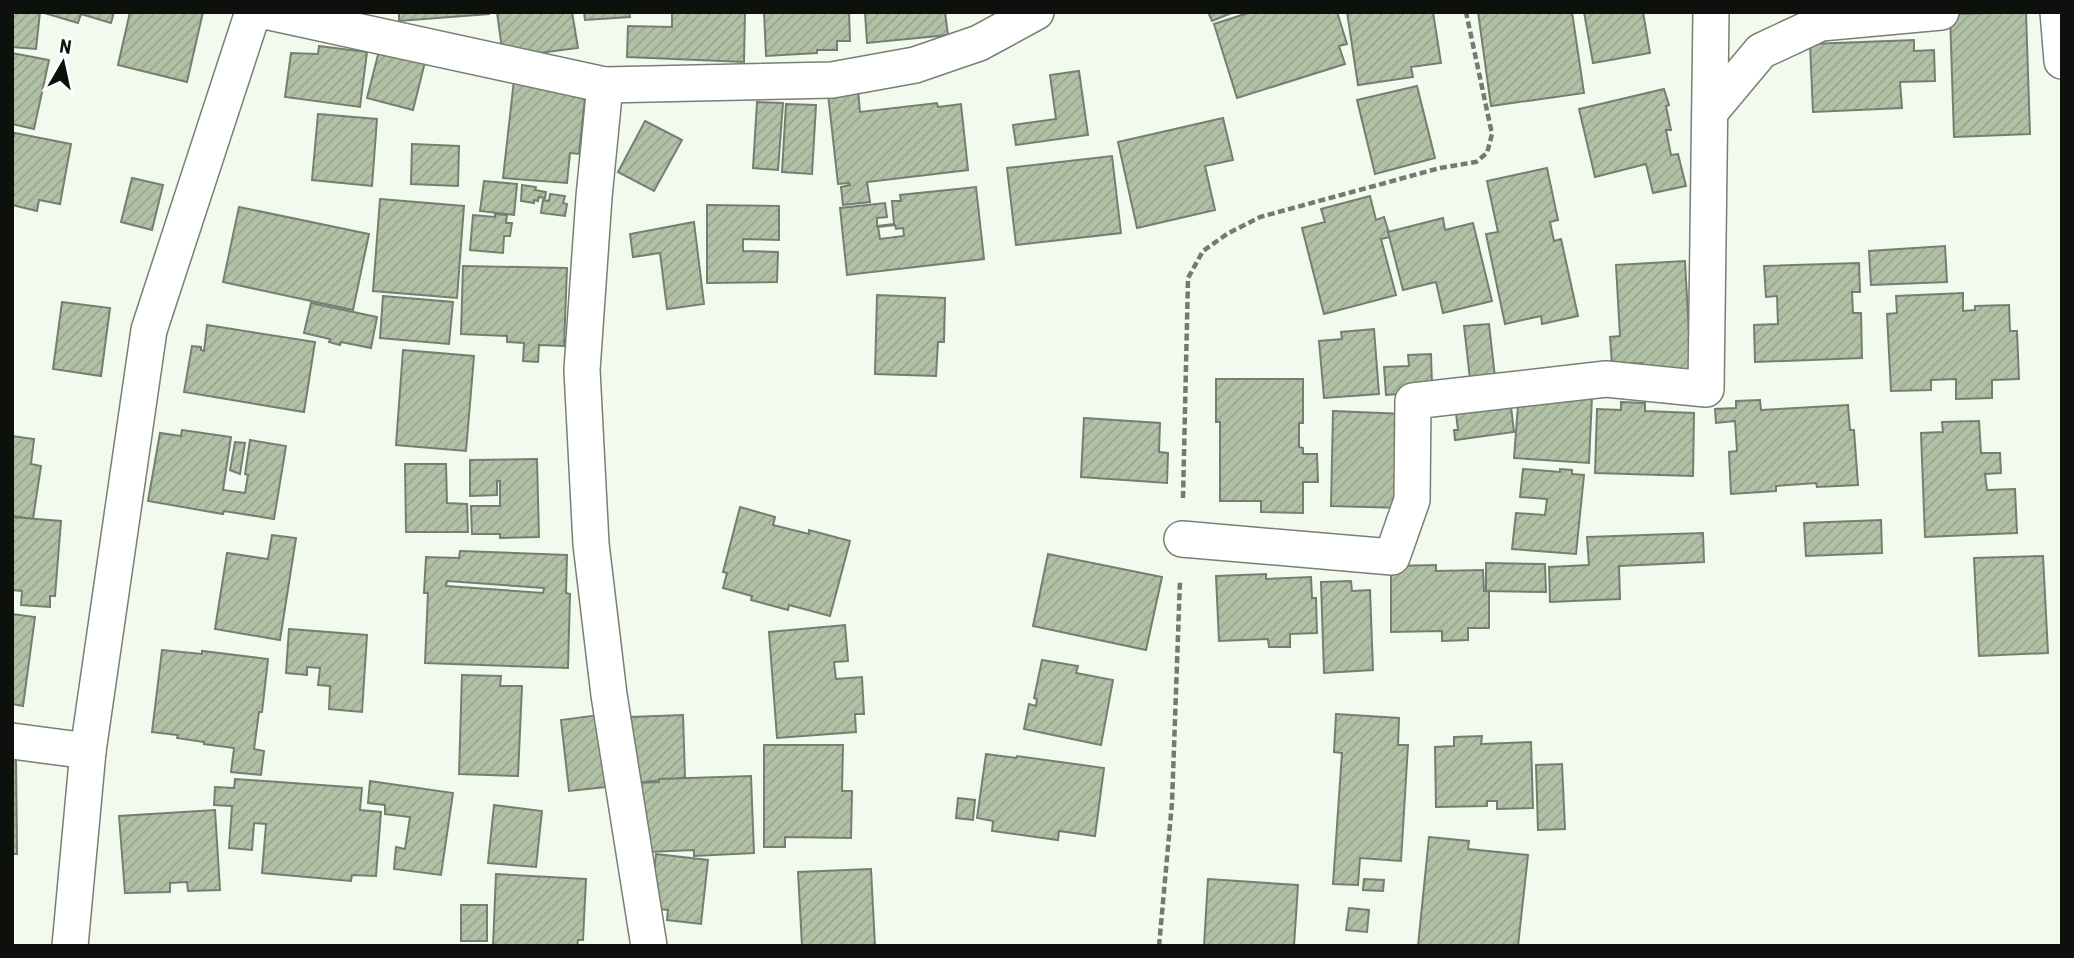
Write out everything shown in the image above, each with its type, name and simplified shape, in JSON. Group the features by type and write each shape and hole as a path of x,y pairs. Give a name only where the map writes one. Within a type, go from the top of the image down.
{"street":[{"path":"70,946 88,751 149,330 253,12"},
{"path":"270,12 605,85 832,80 915,65 979,43 1036,12"},
{"path":"1182,539 1392,557 1412,500 1413,401 1606,379 1706,389 1711,12"},
{"path":"1710,112 1761,51 1821,23 1941,12"},
{"path":"2058,12 2062,61"},
{"path":"605,85 582,370 591,544 609,695 649,946"},
{"path":"12,741 88,751"}],"path":[{"path":"1159,946 1172,803 1188,278 1203,251 1227,234 1260,218 1440,168 1476,162 1487,153 1492,134 1466,12"}],"building":[{"path":"12,12 40,12 36,49 12,47"},
{"path":"41,12 114,12 111,23 81,14 78,23"},
{"path":"130,12 203,12 187,82 118,65"},
{"path":"399,12 489,12 489,14 399,21"},
{"path":"497,12 572,12 578,48 508,57 502,49"},
{"path":"584,12 629,12 630,17 585,20"},
{"path":"672,12 745,12 744,62 627,57 628,26 672,27"},
{"path":"764,12 849,12 850,41 837,41 837,50 766,56"},
{"path":"865,12 945,12 948,35 867,43"},
{"path":"1208,12 1234,12 1212,21"},
{"path":"1251,12 1337,12 1347,44 1339,46 1345,64 1237,98 1214,24"},
{"path":"1347,12 1433,12 1441,63 1411,67 1413,77 1358,85"},
{"path":"1478,12 1572,12 1584,93 1491,106"},
{"path":"1584,12 1643,12 1650,53 1593,63"},
{"path":"2026,12 2030,134 1954,137 1950,14"},
{"path":"1914,40 1914,51 1934,50 1935,81 1900,82 1902,108 1813,112 1810,44"},
{"path":"381,43 427,54 413,110 367,98"},
{"path":"319,46 367,52 360,107 285,97 291,53 318,54"},
{"path":"12,53 49,60 34,129 12,124"},
{"path":"1079,71 1088,135 1016,145 1013,125 1056,119 1050,75"},
{"path":"514,80 586,88 579,154 570,153 567,183 503,178"},
{"path":"1417,86 1435,158 1375,174 1357,100"},
{"path":"1664,89 1669,105 1666,106 1671,130 1666,130 1671,155 1678,154 1686,186 1653,193 1646,164 1595,177 1579,109"},
{"path":"858,90 860,112 937,103 938,107 961,104 968,170 867,182 870,202 843,205 841,187 850,185 838,184 828,94"},
{"path":"757,102 783,103 778,170 753,168"},
{"path":"786,104 816,105 812,174 782,172"},
{"path":"318,114 377,119 372,186 312,180"},
{"path":"1223,118 1233,160 1205,166 1215,210 1137,228 1118,142"},
{"path":"645,121 682,140 654,191 618,172"},
{"path":"15,133 71,144 60,204 39,200 37,211 12,205 12,141"},
{"path":"412,144 459,146 458,186 411,184"},
{"path":"1112,156 1121,233 1016,245 1007,168"},
{"path":"1547,168 1558,220 1550,222 1554,241 1561,239 1578,316 1542,324 1541,316 1505,324 1486,234 1498,232 1487,181"},
{"path":"132,178 163,185 152,230 121,222"},
{"path":"484,181 517,184 514,215 480,211"},
{"path":"522,185 546,192 545,198 539,197 534,203 521,201"},
{"path":"976,187 984,259 847,275 840,208 885,203 887,217 877,218 877,226 894,224 892,201 901,201 900,195","holes":["895,225 896,229 903,228 904,236 880,239 878,227"]},
{"path":"550,194 565,196 565,216 541,213 543,200 549,201"},
{"path":"1370,196 1376,220 1384,217 1389,233 1390,237 1381,239 1396,295 1324,314 1302,228 1325,222 1321,209"},
{"path":"380,199 464,206 457,298 373,291"},
{"path":"707,205 779,206 779,240 743,239 743,251 778,252 777,282 707,283"},
{"path":"239,207 369,234 353,310 223,282"},
{"path":"495,214 507,215 506,223 512,223 510,236 504,236 503,253 470,250 473,215 495,217"},
{"path":"1443,218 1445,230 1473,223 1492,301 1443,313 1436,282 1403,290 1388,232"},
{"path":"694,222 704,304 667,309 660,253 633,257 630,234"},
{"path":"1945,246 1947,282 1871,285 1869,251"},
{"path":"1685,261 1691,370 1641,373 1642,363 1612,365 1610,337 1620,336 1616,265"},
{"path":"1859,263 1860,292 1852,292 1853,313 1861,313 1862,358 1755,362 1754,325 1778,324 1777,296 1766,297 1764,266"},
{"path":"463,266 567,268 564,346 539,345 538,362 523,361 524,343 507,342 507,336 461,334"},
{"path":"1963,293 1963,311 1975,310 1975,306 2009,305 2010,331 2017,331 2019,379 1992,380 1992,398 1956,399 1956,379 1931,380 1931,390 1891,391 1887,314 1897,313 1896,296"},
{"path":"877,295 945,298 944,342 938,342 936,376 875,374"},
{"path":"383,296 453,302 449,344 380,338"},
{"path":"62,302 110,308 101,376 53,369"},
{"path":"311,303 377,317 371,348 341,342 340,345 329,342 330,339 304,333"},
{"path":"1489,324 1496,386 1471,388 1464,326"},
{"path":"207,325 315,342 304,412 184,392 192,346 201,347 204,351"},
{"path":"1374,329 1379,394 1324,398 1319,341 1342,339 1341,332"},
{"path":"403,350 474,356 466,451 396,445"},
{"path":"1431,354 1432,385 1428,392 1386,395 1384,367 1409,366 1408,355"},
{"path":"1216,379 1303,379 1303,423 1299,423 1299,447 1303,448 1303,454 1317,454 1318,482 1303,482 1303,513 1261,512 1261,501 1220,501 1220,422 1216,422"},
{"path":"1519,392 1592,396 1589,463 1514,458"},
{"path":"1510,398 1514,432 1455,440 1454,430 1458,430 1455,405"},
{"path":"1760,400 1761,410 1848,405 1850,430 1854,430 1858,485 1817,487 1816,483 1776,486 1776,491 1731,494 1729,452 1737,451 1735,421 1716,423 1715,409 1736,408 1736,401"},
{"path":"1621,402 1645,403 1645,411 1694,413 1693,476 1595,473 1597,409 1621,410"},
{"path":"1333,411 1405,414 1402,508 1331,506"},
{"path":"1084,418 1160,423 1159,452 1168,453 1167,483 1081,477"},
{"path":"1979,421 1981,453 2000,453 2001,473 1985,474 1987,490 2015,489 2017,533 1925,537 1921,433 1943,432 1942,422"},
{"path":"182,430 231,437 223,490 245,493 250,440 286,446 274,519 224,511 223,514 148,501 160,433 181,436"},
{"path":"12,436 34,439 31,464 41,466 33,519 12,516"},
{"path":"235,442 245,443 240,474 230,470"},
{"path":"537,459 539,537 500,538 500,534 472,534 471,506 500,506 500,481 497,481 497,495 470,496 470,460"},
{"path":"405,464 446,464 447,503 467,504 468,532 406,532"},
{"path":"1523,469 1560,472 1560,469 1572,470 1572,474 1584,475 1576,554 1512,549 1516,513 1545,515 1547,499 1520,497"},
{"path":"740,507 775,517 773,525 809,534 809,530 850,541 830,616 789,605 788,610 751,600 752,596 723,588 727,573 723,572"},
{"path":"12,517 61,521 55,596 50,596 50,607 21,605 22,591 12,590"},
{"path":"1881,520 1882,553 1806,556 1804,523"},
{"path":"1703,533 1704,562 1619,566 1620,599 1550,602 1549,567 1589,565 1587,537"},
{"path":"272,535 296,538 280,640 215,629 227,553 268,559"},
{"path":"460,551 567,555 566,593 570,594 568,668 425,663 428,593 424,593 426,557 459,558","holes":["447,581 544,588 543,593 446,586"]},
{"path":"1048,554 1162,577 1146,650 1033,626"},
{"path":"2043,556 2048,653 1979,656 1974,558"},
{"path":"1486,563 1545,564 1546,592 1486,591"},
{"path":"1436,565 1436,571 1483,570 1484,591 1489,591 1489,628 1468,628 1468,640 1442,641 1442,631 1391,632 1391,566"},
{"path":"1266,574 1266,579 1311,577 1312,598 1316,598 1317,633 1290,634 1290,647 1269,647 1268,639 1219,641 1216,576"},
{"path":"1351,581 1352,591 1370,590 1373,670 1324,673 1321,582"},
{"path":"12,614 35,617 23,706 12,704"},
{"path":"845,625 848,661 834,662 836,679 862,677 864,714 855,714 856,732 777,738 769,632"},
{"path":"289,629 367,635 362,712 329,709 330,686 318,685 320,668 307,667 307,675 286,673"},
{"path":"162,650 202,654 202,651 268,659 262,712 259,712 254,749 264,751 261,775 231,772 234,748 152,732"},
{"path":"1042,660 1078,666 1076,673 1113,680 1101,745 1024,729 1029,704 1036,706 1037,699 1034,698"},
{"path":"462,675 501,676 500,686 522,686 518,776 459,774"},
{"path":"606,714 615,786 569,791 561,720"},
{"path":"1336,714 1399,718 1398,745 1408,745 1401,861 1360,858 1358,885 1333,884 1342,753 1334,752"},
{"path":"683,715 685,778 632,783 630,717"},
{"path":"1482,736 1481,744 1531,742 1533,808 1497,809 1497,801 1487,801 1487,806 1436,807 1435,747 1454,746 1454,737"},
{"path":"764,745 843,745 842,791 852,791 851,838 785,837 785,847 764,847"},
{"path":"986,754 1104,768 1095,836 1059,831 1058,840 992,831 993,821 977,818"},
{"path":"12,755 16,755 17,854 12,854"},
{"path":"1562,764 1565,829 1538,830 1536,765"},
{"path":"751,776 754,853 694,856 694,850 649,852 649,831 639,832 632,783 659,782 659,779"},
{"path":"235,779 362,788 360,810 381,812 376,876 352,875 351,881 262,873 266,824 254,823 252,850 229,848 232,806 214,805 215,787 234,788"},
{"path":"370,781 453,793 441,875 394,869 396,847 405,849 410,817 385,814 385,805 368,803"},
{"path":"958,798 975,800 973,820 956,818"},
{"path":"494,805 542,811 536,867 488,863"},
{"path":"215,810 220,890 188,891 187,882 170,883 170,892 125,893 119,816"},
{"path":"1429,837 1469,841 1468,849 1528,855 1518,946 1418,946"},
{"path":"656,854 708,860 701,924 667,920 668,910 650,908"},
{"path":"871,869 875,946 802,946 798,872"},
{"path":"496,874 586,879 583,940 578,940 577,946 493,946"},
{"path":"1208,879 1298,885 1294,946 1204,946"},
{"path":"1364,879 1384,880 1383,891 1363,890"},
{"path":"461,905 487,905 487,941 461,941"},
{"path":"1349,908 1369,910 1367,932 1346,930"}]}
